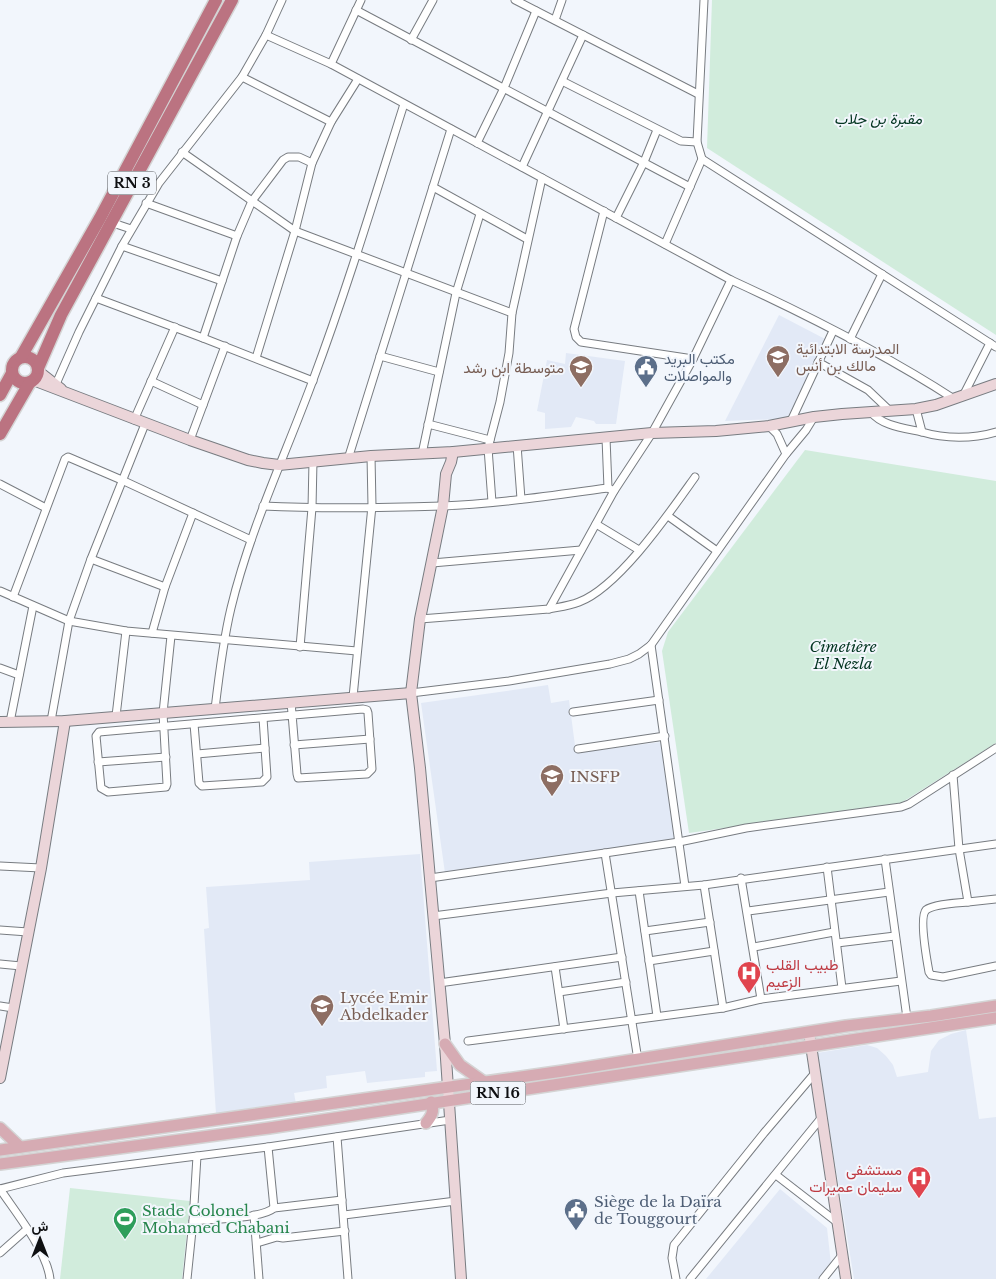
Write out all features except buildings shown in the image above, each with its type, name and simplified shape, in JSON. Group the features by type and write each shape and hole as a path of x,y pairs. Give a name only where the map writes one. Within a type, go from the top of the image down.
{"highway":[{"name":"RN 3","path":"0,434 35,376 105,220 216,0"},
{"name":"RN 3","path":"21,357 105,220 232,0"},
{"path":"0,395 12,373 14,362 21,357 32,358 35,376 21,382 12,373"}],"main road":[{"name":"RN 16","path":"0,1150 638,1060 809,1032 996,1006"},
{"name":"RN 16","path":"0,1164 269,1128 996,1018"},
{"path":"445,1044 460,1065 484,1082"},
{"path":"426,1123 432,1112 431,1102"},
{"path":"0,1128 20,1147"}],"street":[{"path":"60,388 96,298 146,202 182,152 242,77 266,35 282,0"},
{"path":"331,64 361,0"},
{"path":"412,40 433,0"},
{"path":"515,0 698,94"},
{"path":"555,20 562,0"},
{"path":"665,244 702,159 697,142 704,0"},
{"path":"356,10 690,186"},
{"path":"477,143 504,88 536,11"},
{"path":"266,35 331,64 731,280 776,300 958,397"},
{"path":"522,167 583,35"},
{"path":"242,77 331,122"},
{"path":"256,358 295,231 312,163 331,122 358,79"},
{"path":"562,81 681,141 697,142"},
{"path":"215,708 231,607 251,540 278,465 313,381 356,256 404,104"},
{"path":"348,458 451,129"},
{"path":"616,218 644,162 657,130"},
{"path":"182,152 295,231 356,256 512,313"},
{"path":"203,338 237,236 252,201 288,156 312,163"},
{"path":"702,159 993,345 958,397"},
{"path":"492,502 489,444 500,402 509,353 512,313 542,178"},
{"path":"433,187 527,239"},
{"path":"146,202 237,236"},
{"path":"604,210 574,329 576,337 581,342 693,359"},
{"path":"422,454 456,293 480,214"},
{"path":"105,220 131,229"},
{"path":"122,246 222,281"},
{"path":"850,339 882,274"},
{"path":"549,609 596,524 611,490 652,433 693,359 731,280"},
{"path":"96,298 313,381"},
{"path":"134,420 175,327"},
{"path":"791,421 833,331"},
{"path":"190,440 225,346"},
{"path":"380,356 439,372"},
{"path":"818,362 868,390 890,410"},
{"path":"35,376 134,420 248,460 278,465 371,456 453,452 489,444 517,445 652,433 770,426 814,417 916,409 936,405 996,384"},
{"path":"151,381 203,405"},
{"path":"916,409 922,432"},
{"path":"870,412 879,420 935,436 957,437 985,435 996,432"},
{"path":"32,606 19,675 5,722 66,721 411,693 509,681 610,664 629,659 652,645 814,417"},
{"path":"51,721 69,620 91,559 124,481 145,424"},
{"path":"428,424 489,444"},
{"path":"770,426 777,434 786,454"},
{"path":"606,438 611,490"},
{"path":"517,445 521,499"},
{"path":"453,452 446,474 432,563 420,619 411,693 421,777 445,1044 461,1279"},
{"path":"441,453 446,474"},
{"path":"353,697 372,506 371,456"},
{"path":"13,597 65,459 68,457 251,540"},
{"path":"300,647 312,508 313,461"},
{"path":"420,619 549,609 580,602 599,591 616,576 668,516 695,476"},
{"path":"0,484 46,508"},
{"path":"263,506 312,508 442,506 611,490"},
{"path":"152,633 165,587 194,513"},
{"path":"668,516 717,551"},
{"path":"596,524 639,550"},
{"path":"432,563 581,550"},
{"path":"91,559 165,587"},
{"path":"0,591 69,620 126,631 357,651"},
{"path":"116,716 126,631"},
{"path":"171,636 163,713 164,727 166,757 167,784 163,789 104,791 101,788 96,734 164,727 194,724 263,718 292,715 363,708 368,713 370,739 372,769 368,774 298,778 294,745 292,715 291,702"},
{"path":"652,645 685,886"},
{"path":"0,668 19,675"},
{"path":"573,712 659,700"},
{"path":"194,724 199,783 202,786 262,782 267,777 263,718"},
{"path":"0,1078 41,868 66,721"},
{"path":"578,749 665,736"},
{"path":"294,745 370,739"},
{"path":"197,754 265,748"},
{"path":"430,878 679,842 746,828 901,807 909,804 996,748"},
{"path":"98,762 166,757"},
{"path":"953,775 960,849 968,902"},
{"path":"433,916 612,894 704,885 742,878 996,844"},
{"path":"605,853 638,1060"},
{"path":"885,859 907,1018"},
{"path":"0,866 41,868"},
{"path":"827,867 842,988"},
{"path":"742,878 761,999"},
{"path":"704,885 723,1008"},
{"path":"639,891 657,1016"},
{"path":"748,911 889,892"},
{"path":"996,899 936,906 924,912 922,921 929,972 932,975 943,976 996,966"},
{"path":"645,931 710,922"},
{"path":"0,930 28,932"},
{"path":"754,948 834,932"},
{"path":"837,943 895,936"},
{"path":"649,961 714,952"},
{"path":"439,984 622,957"},
{"path":"0,964 22,966"},
{"path":"555,967 564,1029"},
{"path":"468,1041 723,1008 761,999 901,981"},
{"path":"559,992 626,982"},
{"path":"0,1006 13,1008"},
{"path":"809,1032 846,1279"},
{"path":"676,1279 672,1258 674,1244 815,1073"},
{"path":"694,1278 822,1117"},
{"path":"50,1279 49,1270 42,1255 0,1189 63,1173 268,1147 450,1120"},
{"path":"337,1136 348,1279"},
{"path":"268,1147 274,1208"},
{"path":"187,1279 193,1221 196,1156"},
{"path":"776,1175 838,1223"},
{"path":"193,1221 254,1215 269,1212 274,1208 342,1200"},
{"path":"344,1214 456,1201"},
{"path":"254,1215 259,1279"},
{"path":"0,1253 27,1229"},
{"path":"257,1244 278,1237 345,1231"},
{"path":"822,1279 843,1254"}],"shaded area":[{"name":"المدرسة الابتدائية مالك بن أنس","path":"779,315 827,340 790,415 780,419 725,421"},
{"name":"متوسطة ابن رشد","path":"566,353 625,361 616,424 596,424 594,421 576,417 571,427 545,429 545,413 537,411 547,360 565,364"},
{"name":"INSFP","path":"548,685 551,703 569,700 576,753 661,742 675,841 445,873 421,703"},
{"name":"Lycée Emir Abdelkader","path":"420,854 437,1071 425,1072 425,1077 367,1083 365,1071 326,1076 327,1088 294,1093 296,1104 216,1114 204,929 209,928 206,887 310,880 309,862"},
{"name":"مستشفى سليمان عميرات","path":"966,1030 979,1119 996,1117 996,1279 854,1279 817,1053 867,1045 877,1048 893,1065 897,1077 928,1072 931,1051 939,1040"},
{"path":"780,1189 827,1228 831,1264 819,1279 706,1279"}],"green space":[{"name":"مقبرة بن جلاب","path":"712,0 996,0 996,335 707,148"},
{"name":"Cimetière El Nezla","path":"805,450 996,481 996,743 901,803 689,833 662,651 668,632"},
{"name":"Stade Colonel Mohamed Chabani","path":"70,1188 190,1201 182,1279 60,1279"}],"place":[{"name":"المدرسة الابتدائية مالك بن أنس","path":"778,378"},
{"name":"متوسطة ابن رشد","path":"581,388"},
{"name":"مكتب البريد والمواصلات","path":"646,388"},
{"name":"INSFP","path":"552,797"},
{"name":"طبيب القلب الزعيم","path":"749,994"},
{"name":"Lycée Emir Abdelkader","path":"322,1027"},
{"name":"مستشفى سليمان عميرات","path":"919,1199"},
{"name":"Siège de la Daïra de Touggourt","path":"576,1231"},
{"name":"Stade Colonel Mohamed Chabani","path":"125,1240"}]}
